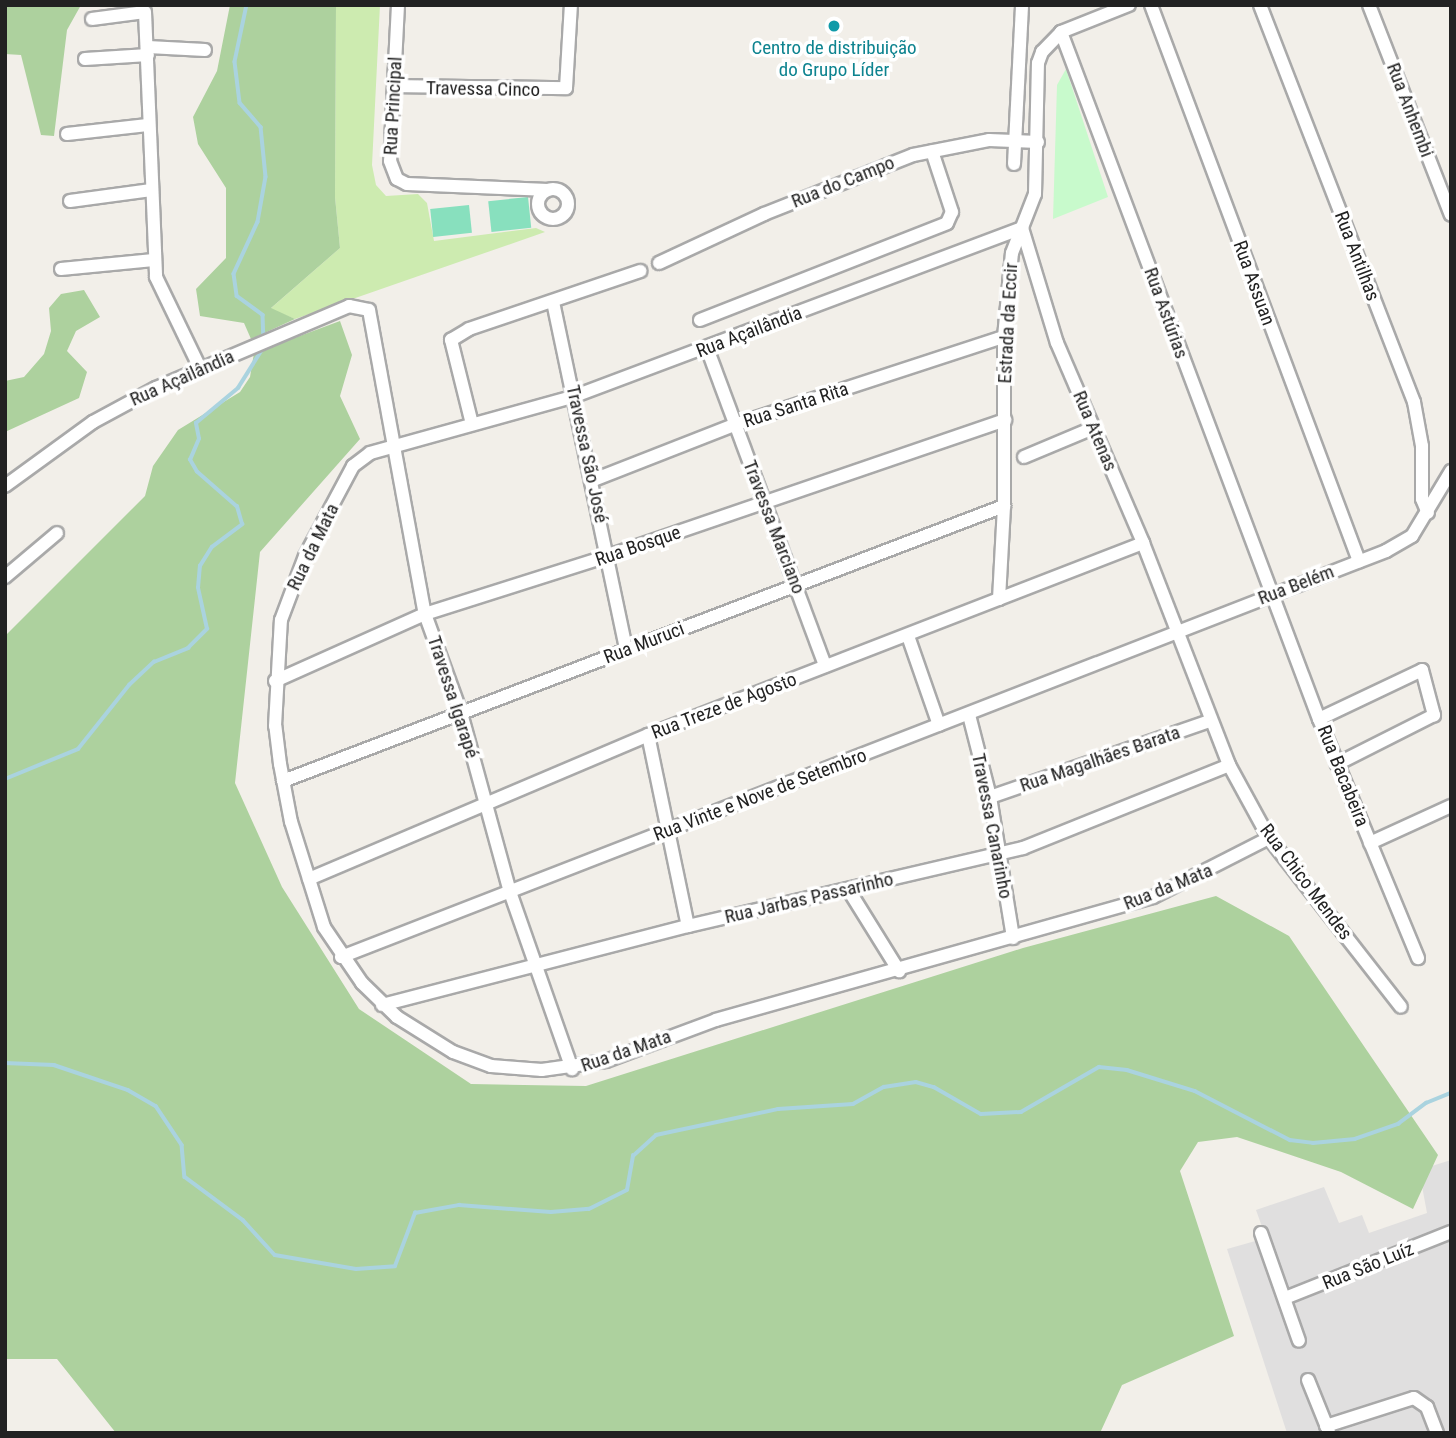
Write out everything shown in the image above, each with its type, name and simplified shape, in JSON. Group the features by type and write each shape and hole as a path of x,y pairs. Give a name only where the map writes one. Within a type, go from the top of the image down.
{"street":[{"name":"Rua Principal","path":"398,5 390,161 397,178 407,184 548,190"},
{"name":"Travessa Cinco","path":"394,86 566,88 571,5"},
{"path":"1014,164 1022,5"},
{"path":"1061,32 1129,5"},
{"name":"Rua Assuan","path":"1151,5 1359,561"},
{"name":"Rua Antilhas","path":"1260,5 1414,402 1422,446 1422,499 1425,518"},
{"name":"Rua Anhembi","path":"1369,5 1451,215"},
{"path":"92,19 145,12 148,51 147,125 156,277 200,368"},
{"name":"Estrada da Eccir","path":"999,599 1004,506 1004,338 1012,253 1035,194 1042,52 1061,32"},
{"name":"Rua Astúrias","path":"1061,32 1271,594"},
{"path":"85,59 148,51 205,50"},
{"path":"66,134 147,125"},
{"name":"Rua do Campo","path":"659,263 852,177 932,152 1015,139 1038,142"},
{"path":"700,320 947,223 952,212 932,152"},
{"path":"70,201 151,190"},
{"name":"Rua Açailândia","path":"472,424 575,396 1022,228"},
{"name":"Rua Atenas","path":"1022,228 1057,343 1178,631"},
{"path":"61,269 154,260"},
{"path":"472,424 452,340 469,329 640,271"},
{"name":"Travessa São José","path":"553,302 575,396 626,649"},
{"name":"Rua Açailândia","path":"5,486 93,422 200,368 349,306 365,307 372,315"},
{"name":"Travessa Igarapé","path":"372,315 425,614 461,713 510,892 572,1069"},
{"name":"Rua Santa Rita","path":"592,481 734,425 1004,338"},
{"name":"Travessa Marciano","path":"707,348 825,666"},
{"name":"Rua Bosque","path":"275,681 425,614 608,556 1004,420"},
{"name":"Rua da Mata","path":"472,424 370,453 353,466 305,556 281,620 275,681 275,726 283,781 324,927 341,957 382,1005 421,1034 491,1066 518,1071 572,1069 618,1057 716,1020 900,971 1153,897 1269,838"},
{"path":"1024,457 1093,428"},
{"path":"1425,518 1451,471"},
{"name":"Rua Muruci","path":"283,781 1004,506"},
{"name":"Rua Belém","path":"1178,631 1359,561 1412,536 1425,518"},
{"path":"7,573 57,533"},
{"name":"Rua Treze de Agosto","path":"309,879 648,735 1143,543"},
{"name":"Rua Bacabeira","path":"1271,594 1337,764 1418,958"},
{"name":"Rua Vinte e Nove de Setembro","path":"341,957 969,715 1178,631"},
{"name":"Rua Chico Mendes","path":"1178,631 1209,721 1229,765 1269,838 1401,1007"},
{"path":"908,636 939,725"},
{"path":"1319,719 1422,670 1434,713 1337,764"},
{"name":"Travessa Canarinho","path":"969,715 990,797 1013,938"},
{"name":"Rua Magalhães Barata","path":"990,797 1209,721"},
{"path":"648,735 688,926"},
{"name":"Rua Jarbas Passarinho","path":"382,1005 534,964 1052,839 1229,765"},
{"path":"1370,843 1451,806"},
{"path":"848,889 900,971"},
{"name":"Rua São Luíz","path":"1284,1298 1451,1232"},
{"path":"1261,1233 1299,1340"},
{"path":"1308,1380 1327,1429 1414,1398 1427,1407 1437,1433"}],"shaded area":[{"path":"1451,1160 1451,1433 1287,1433 1227,1249 1266,1238 1256,1210 1324,1187 1339,1223 1362,1215 1369,1233 1427,1213 1419,1170"}],"green space":[{"path":"5,5 81,5 67,30 54,136 41,135 21,55 5,54"},
{"path":"230,5 336,5 335,197 340,248 271,308 295,319 251,339 244,323 200,316 196,289 226,258 226,188 198,144 193,117 217,71"},
{"path":"336,5 380,5 372,165 376,185 386,196 418,194 427,203 434,241 536,228 545,232 295,319 270,309 340,248 335,197"},
{"path":"1066,69 1108,197 1053,219 1057,85"},
{"path":"528,197 531,228 491,232 488,201"},
{"path":"469,205 472,233 433,237 430,209"},
{"path":"84,290 100,317 76,331 67,351 87,372 79,398 5,432 5,381 24,377 44,354 51,331 49,308 61,294"},
{"path":"340,321 352,355 340,396 360,439 260,552 235,783 282,887 359,1009 471,1084 586,1086 1023,948 1216,896 1289,936 1438,1155 1413,1209 1341,1172 1237,1137 1198,1142 1180,1171 1234,1336 1122,1385 1100,1433 116,1433 57,1359 5,1359 5,636 145,496 153,466 178,430 240,392 250,377 254,353"}],"waterway":[{"path":"247,5 235,62 240,103 261,127 266,177 258,222 234,274 237,296 263,315 264,338"},
{"path":"5,779 78,749 129,685 154,662 188,648 207,629 198,588 200,566 212,547 242,524 237,507 197,472 190,460 199,439 196,423 238,388 265,345"},
{"path":"5,1063 54,1065 128,1090 156,1106 182,1145 185,1177 243,1220 275,1255 356,1269 395,1266 415,1213 459,1205 551,1212 589,1209 627,1190 633,1156 656,1135 778,1109 853,1104 884,1087 916,1082 934,1087 981,1114 1021,1112 1099,1067 1127,1070 1195,1091 1290,1140 1313,1143 1355,1139 1398,1124 1426,1103 1451,1093"}],"place":[{"name":"Centro de distribuição do Grupo Líder","path":"834,26"}]}
